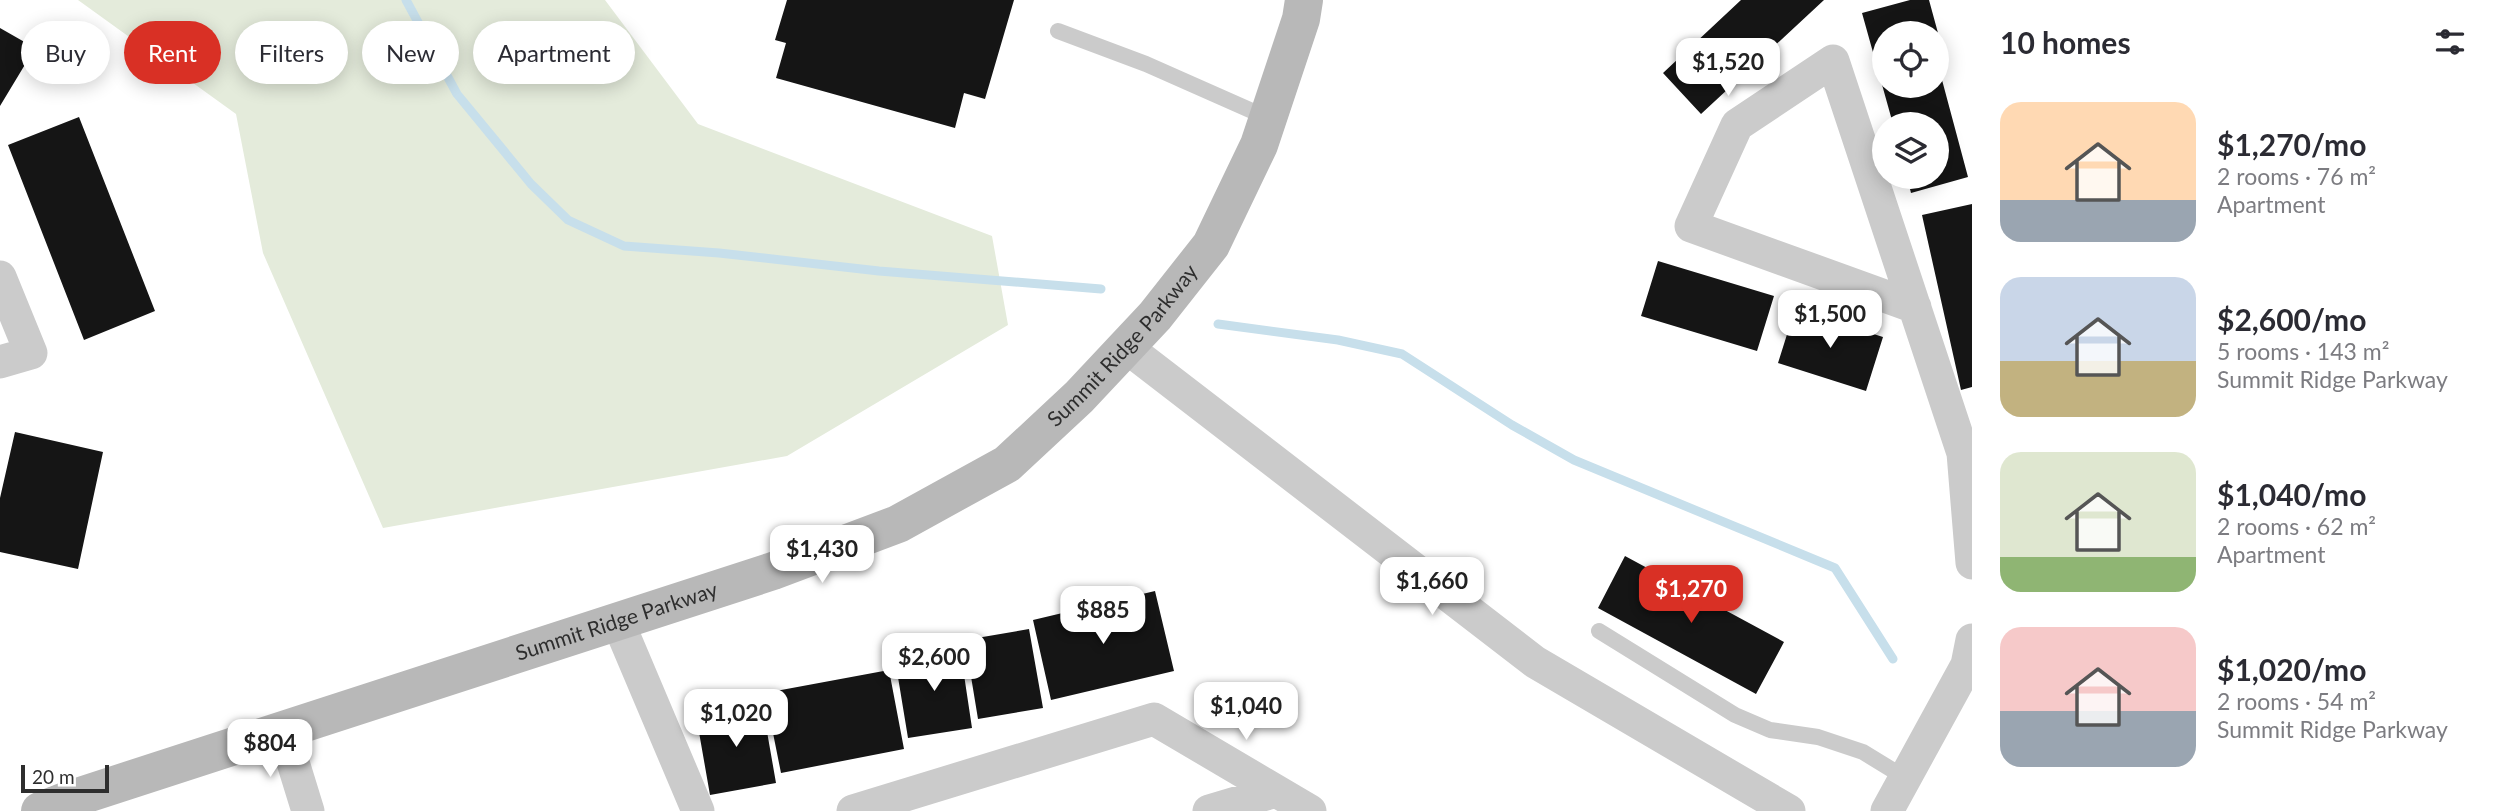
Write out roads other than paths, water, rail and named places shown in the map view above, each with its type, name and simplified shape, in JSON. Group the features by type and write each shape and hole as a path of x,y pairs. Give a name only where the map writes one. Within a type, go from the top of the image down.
{"street":[{"name":"Summit Ridge Parkway","path":"40,811 774,571 898,524 1007,464 1079,397 1155,316 1211,245 1259,145 1301,19 1304,0"},
{"path":"1914,307 1691,226 1737,125 1833,61 1963,453 1972,564"},
{"path":"0,277 30,353 0,362"},
{"path":"1126,347 1535,662 1789,811"},
{"path":"618,622 698,811"},
{"path":"1887,811 1907,779 1967,665 1972,640"},
{"path":"853,811 1154,719 1310,811"},
{"path":"283,730 308,811"},
{"path":"1209,811 1276,791"}],"lane":[{"path":"1058,31 1146,64 1268,118"},
{"path":"1598,631 1735,715 1770,730 1818,737 1863,752 1907,779"}],"waterway":[{"path":"406,0 457,94 531,184 568,220 624,246 1101,289"},
{"path":"1218,324 1338,340 1402,354 1512,425 1574,460 1835,568 1893,659"}]}
